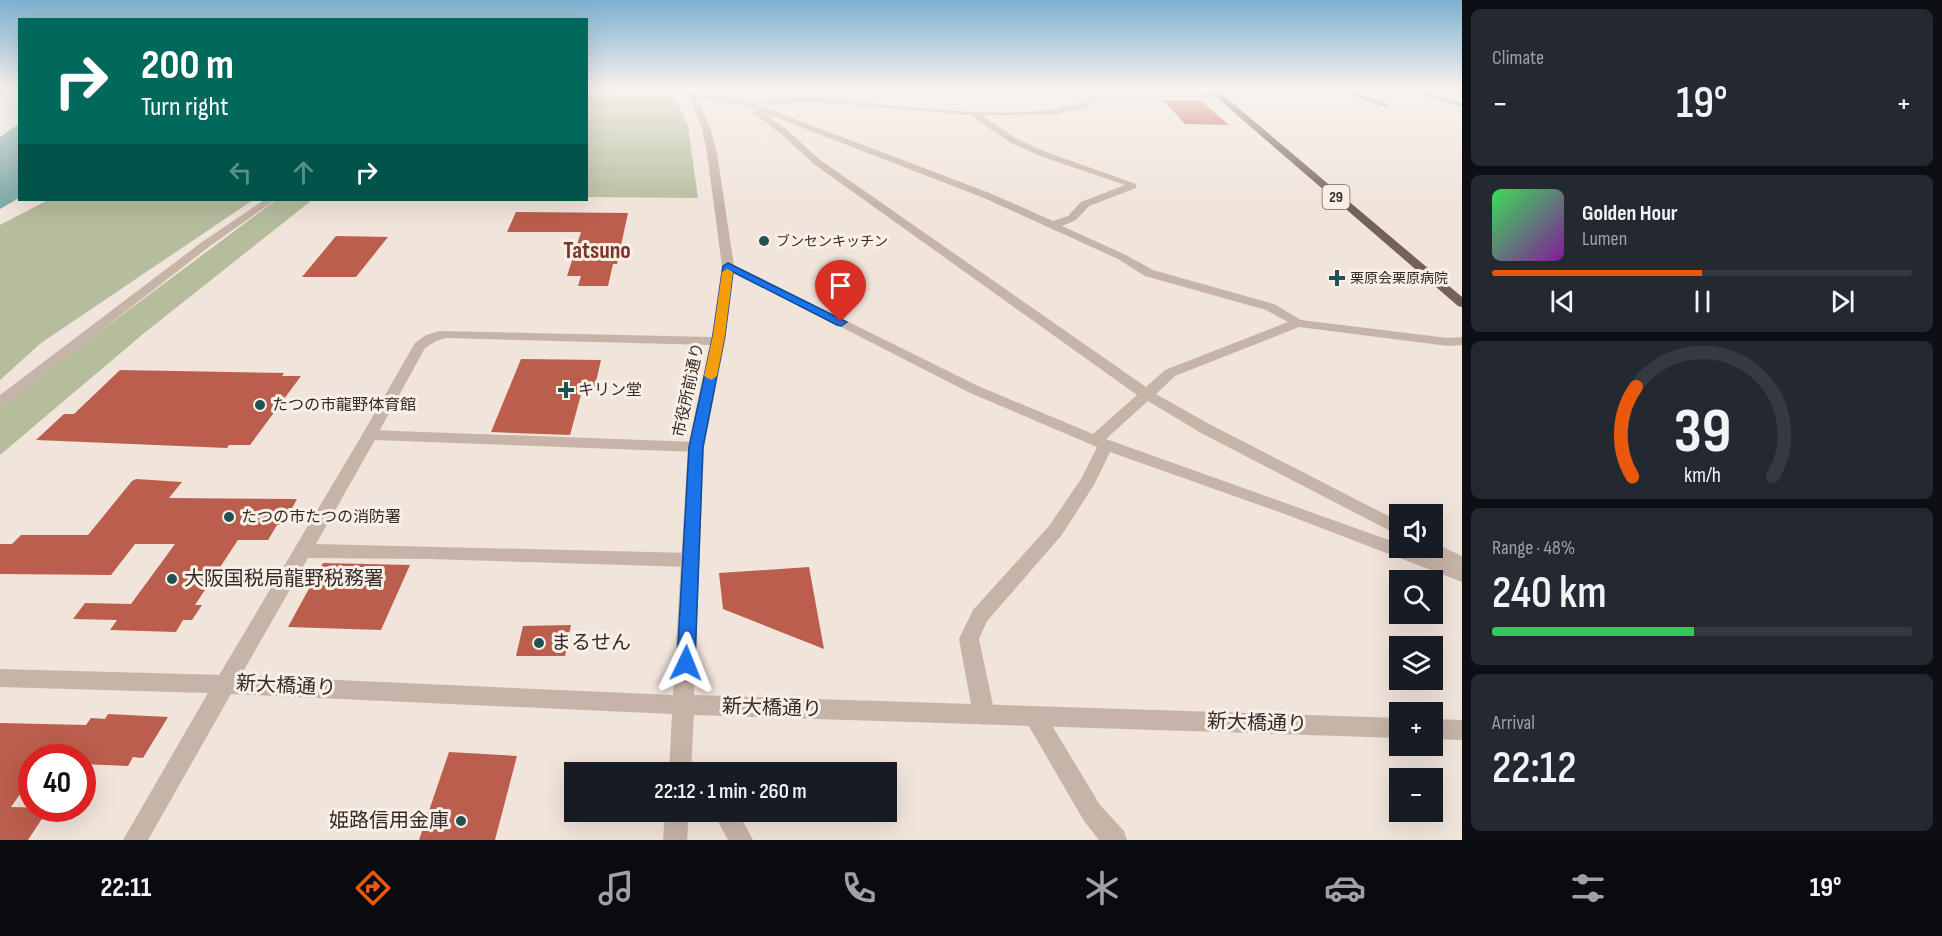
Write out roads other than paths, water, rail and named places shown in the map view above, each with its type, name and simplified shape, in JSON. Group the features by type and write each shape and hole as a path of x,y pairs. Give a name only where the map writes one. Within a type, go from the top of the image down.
{"main road":[{"name":"29","path":"1257,128 1462,303"}],"street":[{"name":"市役所前通り","path":"681,762 696,447 718,341 728,266 712,153 706,128"},
{"path":"780,128 817,162 1146,394 1206,429 1389,524"},
{"path":"822,128 988,196 1122,257 1149,273 1270,307 1298,323 1416,339 1462,341"},
{"path":"995,128 1014,141 1043,154 1131,184 1131,186 1085,204 1079,208 1074,218 1052,225"},
{"path":"0,402 206,244 269,201"},
{"path":"728,266 973,388 1100,443 1288,509 1462,576"},
{"path":"984,715 969,639 980,616 1055,531 1088,481 1100,443 1146,394 1170,373 1298,323"},
{"path":"135,840 420,346 431,338 445,334 718,341"},
{"path":"370,435 696,447"},
{"path":"303,551 429,552 691,560"},
{"path":"1443,555 1462,565"},
{"name":"新大橋通り","path":"0,678 225,684 684,705 1389,728"},
{"path":"1034,716 1092,813 1115,840"},
{"path":"1443,729 1462,730"},
{"path":"675,840 676,822"},
{"path":"730,822 741,840"}],"water":[{"path":"13,128 18,128 18,199 0,209 0,137"}],"place":[{"name":"ブンセンキッチン","path":"764,241"},
{"name":"栗原会栗原病院","path":"1337,278"},
{"name":"キリン堂","path":"566,390"},
{"name":"たつの市龍野体育館","path":"260,405"},
{"name":"たつの市たつの消防署","path":"229,517"},
{"name":"大阪国税局龍野税務署","path":"172,579"},
{"name":"まるせん","path":"539,643"},
{"name":"姫路信用金庫","path":"461,821"}],"district":[{"name":"Tatsuno","path":"597,250"}]}
